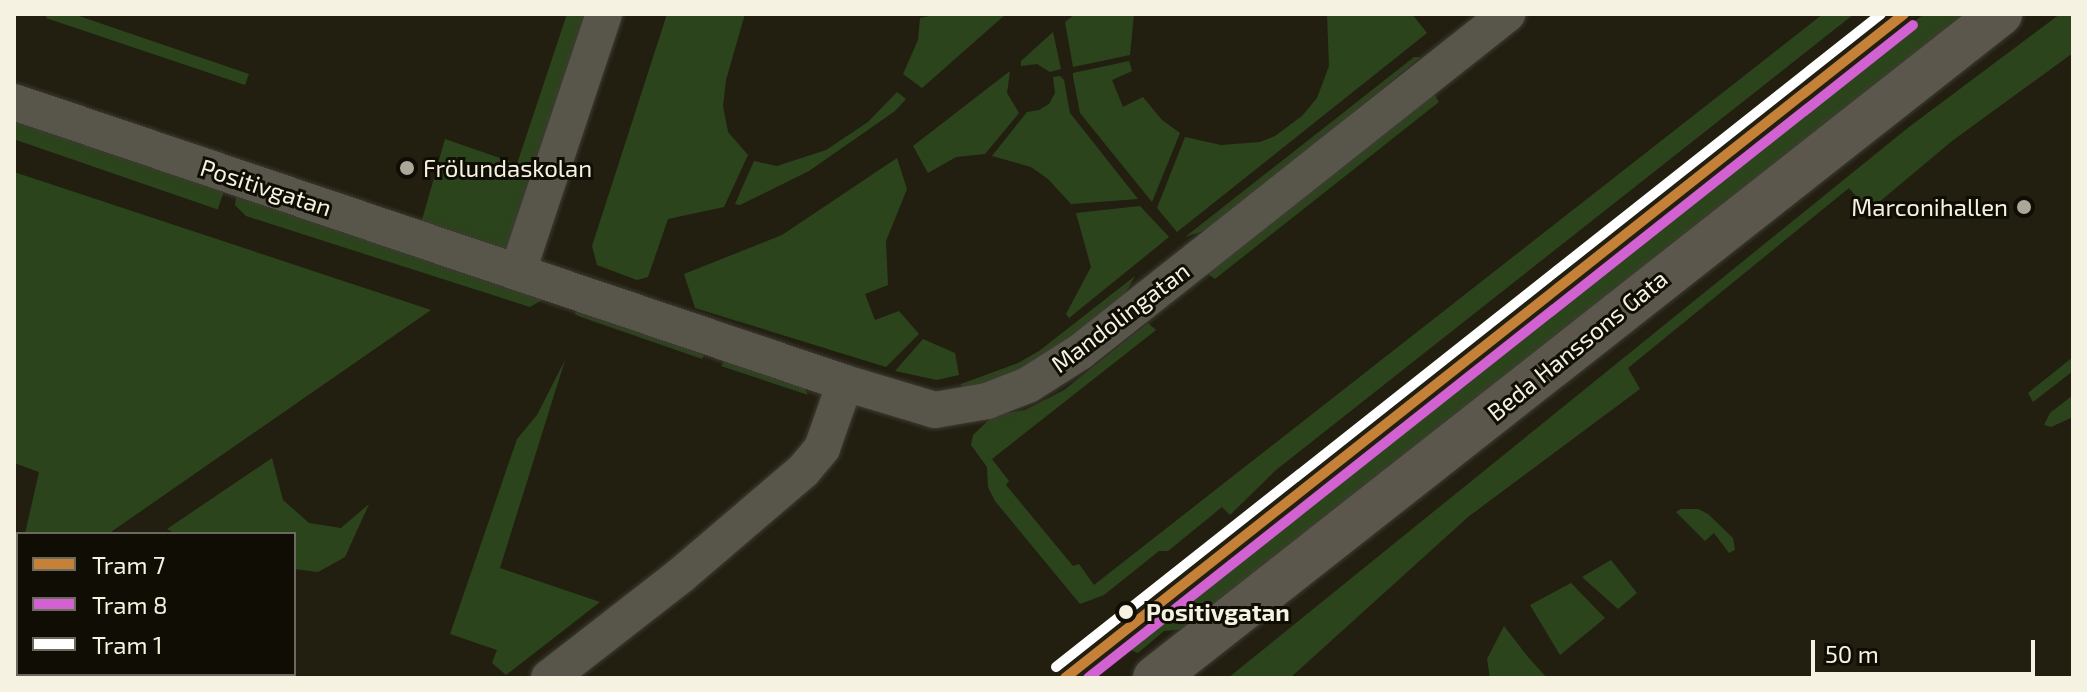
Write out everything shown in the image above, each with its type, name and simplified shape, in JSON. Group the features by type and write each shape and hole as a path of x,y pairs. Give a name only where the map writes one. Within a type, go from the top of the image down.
{"street":[{"path":"518,271 604,14"},
{"name":"Mandolingatan","path":"845,383 935,410 987,401 1028,385 1080,352 1507,14"},
{"name":"Beda Hanssons Gata","path":"1155,678 2000,14"},
{"name":"Positivgatan","path":"14,102 845,383"},
{"path":"549,678 656,595 803,471 822,448 845,383"}],"green space":[{"path":"47,14 73,14 249,74 245,85 46,18"},
{"path":"567,14 596,14 518,245 496,251 420,227 445,139 517,164"},
{"path":"667,14 745,14 726,80 723,106 728,132 748,155 724,207 668,219 648,277 637,280 597,265 592,246"},
{"path":"939,14 1006,14 922,88 903,74 918,40 920,18"},
{"path":"1075,14 1134,14 1130,55 1073,67 1065,22"},
{"path":"1327,14 1412,14 1427,33 1177,232 1157,208 1185,137 1221,145 1260,142 1275,136 1302,116 1317,98 1329,66"},
{"path":"1823,14 1854,14 1276,470 1230,515 1222,507 1168,551 1159,551 1104,595 1080,604 995,501 988,487 987,467 971,445 973,435 994,415 1025,410 1064,390 1148,323 1156,330 992,459 1009,481 1006,485 1073,566 1079,564 1094,585"},
{"path":"1924,14 1982,14 1186,629 1164,631 1138,653 1125,648"},
{"path":"2060,14 2073,14 2073,53 1952,141 1872,208 1868,210 1849,188 1628,368 1640,389 1468,517 1290,678 1228,678 1909,127"},
{"path":"1053,32 1061,69 1050,72 1037,64 1021,66 1021,61"},
{"path":"1414,57 1421,57 1212,228 1185,237"},
{"path":"1129,61 1132,71 1112,80 1123,107 1143,97 1162,120 1180,133 1152,202 1080,113 1073,77 1073,73"},
{"path":"1010,71 1007,93 1019,113 985,154 956,157 928,173 913,146"},
{"path":"1060,76 1064,80 1070,113 1138,199 1071,204 1048,179 1031,167 992,156 1027,112 1049,104 1055,93 1053,77"},
{"path":"897,92 906,99 895,111 809,171 740,205 735,204 754,161 777,166 826,150 868,122"},
{"path":"1433,92 1439,102 1215,279 1208,274 1207,271"},
{"path":"14,116 225,189 218,209 14,139"},
{"path":"897,158 907,189 886,241 888,285 865,294 875,320 899,311 919,334 886,367 695,308 684,274 782,235"},
{"path":"14,172 431,310 111,532 25,532 39,472 14,463"},
{"path":"237,191 543,297 542,300 530,307 246,216 235,205"},
{"path":"1140,206 1169,237 1069,318 1066,314 1091,267 1076,213"},
{"path":"1135,276 1125,294 1061,345 1015,373 961,392 961,384 1018,363 1039,351"},
{"path":"578,306 702,351 704,355 702,359 581,317 575,314"},
{"path":"923,339 955,353 959,375 937,380 895,371"},
{"path":"2073,357 2073,371 2033,402 2028,393"},
{"path":"565,360 500,568 600,602 506,675 492,663 497,650 450,634 517,439 537,415"},
{"path":"725,360 802,383 808,395 721,366"},
{"path":"2073,395 2073,417 2051,427 2044,425 2050,413"},
{"path":"272,458 283,500 309,523 341,528 369,504 345,557 318,572 296,569 296,532 172,532 167,529"},
{"path":"1698,509 1708,514 1733,538 1735,550 1729,553 1714,533 1705,541 1676,512"},
{"path":"1611,560 1637,593 1618,609 1582,577"},
{"path":"1571,583 1605,618 1560,655 1530,605"},
{"path":"1504,626 1547,678 1490,678 1487,659"}],"tram line":[{"name":"1","path":"1056,667 1881,14"},
{"name":"7","path":"1065,678 1904,14"},
{"name":"8","path":"1088,678 1913,25"}],"place":[{"name":"Frölundaskolan","path":"407,168"},
{"name":"Marconihallen","path":"2024,207"},
{"name":"Positivgatan","path":"1126,612"}]}
